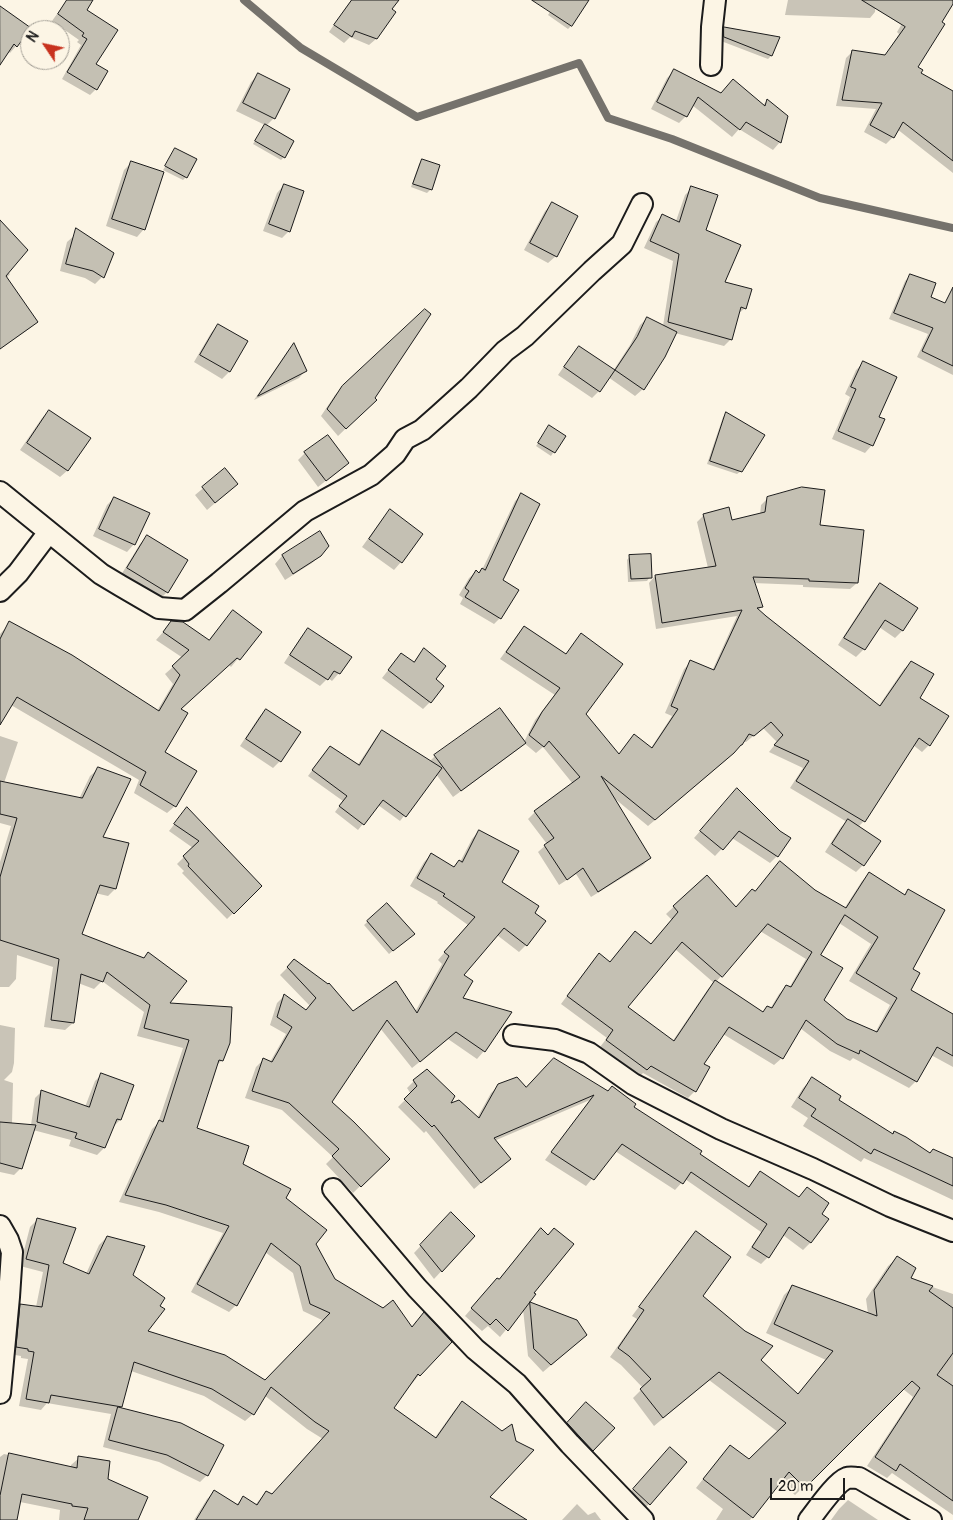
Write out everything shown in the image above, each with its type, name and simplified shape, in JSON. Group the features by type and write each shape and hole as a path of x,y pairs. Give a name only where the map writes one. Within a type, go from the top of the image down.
{"street":[{"path":"711,65 715,0"},
{"path":"0,492 101,574 159,608 185,610 305,511 371,475 395,454 405,439 422,430 445,410 504,352 525,336 622,244 642,204"},
{"path":"0,591 18,573 50,532"},
{"path":"514,1035 555,1040 589,1053 633,1084 721,1129 813,1169 890,1206 953,1231"},
{"path":"332,1189 417,1288 475,1349 517,1384 570,1444 643,1520"},
{"path":"0,1226 12,1252 0,1392"},
{"path":"809,1520 839,1483 847,1478 859,1478 931,1520"}],"building":[{"path":"67,0 93,0 87,10 118,30 96,64 108,71 97,90 67,72 70,70 87,39 82,36 84,33 70,23 70,20 66,20 58,14"},
{"path":"352,0 399,0 392,9 396,12 377,39 355,31 352,37 334,25"},
{"path":"532,0 589,0 572,26"},
{"path":"862,0 953,0 953,4 942,22 945,24 918,67 923,70 921,73 953,91 953,161 903,122 894,138 870,125 882,103 842,100 852,50 885,55 905,27"},
{"path":"0,6 20,20 20,43 17,47 14,44 0,65"},
{"path":"724,27 780,37 772,56 724,37"},
{"path":"674,69 721,93 733,79 765,106 767,99 788,116 781,143 746,122 740,130 698,97 687,117 657,102"},
{"path":"258,73 290,89 275,119 243,103"},
{"path":"265,124 294,141 285,158 255,141"},
{"path":"175,148 197,159 187,178 165,166"},
{"path":"422,159 440,165 432,190 413,184"},
{"path":"131,161 164,172 145,230 112,219"},
{"path":"284,184 304,191 290,232 269,224"},
{"path":"691,186 718,195 706,230 741,245 725,282 752,289 746,309 741,307 732,340 668,322 679,254 650,241 662,214 679,222"},
{"path":"552,202 578,216 557,257 530,243"},
{"path":"0,220 28,250 6,276 38,322 0,349"},
{"path":"76,228 114,253 104,278 93,271 66,264"},
{"path":"910,274 936,283 931,297 945,303 953,287 953,366 922,351 933,328 894,313"},
{"path":"425,309 431,314 375,398 377,400 346,429 327,409 342,386"},
{"path":"647,317 677,332 665,357 644,390 615,370 637,337"},
{"path":"218,324 248,341 230,372 200,355"},
{"path":"294,343 307,371 258,396"},
{"path":"579,346 615,370 600,392 564,367"},
{"path":"863,361 897,377 879,417 885,419 873,446 838,431 856,389 851,387"},
{"path":"49,410 91,438 68,471 27,443"},
{"path":"726,412 765,435 742,472 710,461"},
{"path":"549,425 566,436 555,453 538,443"},
{"path":"328,435 349,463 326,481 304,452"},
{"path":"225,468 238,484 215,503 202,487"},
{"path":"802,487 825,490 820,525 864,530 858,583 753,577 763,607 757,608 880,706 911,661 934,674 920,698 949,716 930,746 919,738 865,822 796,781 809,761 774,745 783,735 771,722 754,736 749,734 734,753 655,820 601,776 651,858 598,892 583,868 567,880 544,845 554,838 534,811 580,777 549,741 544,747 529,735 542,712 560,688 506,652 524,626 566,654 581,633 623,664 586,714 619,754 634,734 652,748 678,709 671,706 690,660 714,670 742,610 662,623 655,575 716,566 703,514 729,507 732,520 765,512 767,497"},
{"path":"521,493 540,504 503,580 519,590 501,619 465,597 469,591 465,588 476,570 479,573 482,568 485,570"},
{"path":"114,497 150,513 135,545 99,529"},
{"path":"390,509 423,534 402,563 369,539"},
{"path":"320,531 329,546 321,556 293,574 282,555"},
{"path":"147,535 188,560 168,593 127,568"},
{"path":"651,554 652,578 631,579 629,555"},
{"path":"880,583 918,608 903,631 885,620 865,650 844,638"},
{"path":"233,610 262,632 240,660 237,658 181,709 188,713 165,752 197,771 176,807 140,785 146,772 17,697 0,725 0,639 9,621 72,655 159,711 180,675 172,666 189,650 163,632 171,621 183,622 209,640"},
{"path":"308,628 352,657 340,674 334,671 328,680 290,655"},
{"path":"424,648 446,666 436,679 444,686 431,703 388,670 401,653 414,662"},
{"path":"500,708 526,743 461,791 434,755"},
{"path":"266,709 301,732 281,762 246,739"},
{"path":"382,730 442,768 406,817 383,800 364,825 339,806 347,796 312,770 330,746 359,765"},
{"path":"98,767 131,779 103,837 129,843 116,889 100,885 82,934 144,958 148,952 187,981 170,1003 232,1007 230,1043 223,1061 219,1060 197,1128 249,1146 243,1164 291,1189 286,1198 327,1230 316,1244 335,1279 383,1308 393,1300 412,1327 424,1312 452,1342 420,1376 418,1374 394,1408 436,1438 462,1401 502,1431 512,1424 516,1441 534,1450 490,1497 527,1520 196,1520 214,1490 238,1505 243,1496 257,1505 266,1491 272,1494 329,1431 271,1387 254,1415 212,1389 134,1362 122,1407 51,1395 49,1403 26,1399 34,1352 16,1347 20,1304 42,1307 49,1265 26,1259 37,1218 76,1228 63,1263 89,1274 107,1236 145,1246 133,1275 165,1298 160,1306 165,1309 148,1331 225,1355 265,1380 330,1313 310,1304 300,1266 271,1243 237,1306 197,1284 229,1226 166,1205 125,1195 159,1120 163,1122 189,1040 144,1028 150,1005 107,972 103,982 81,974 74,1023 51,1020 59,959 0,940 0,877 17,818 0,814 0,781 82,798"},
{"path":"737,788 780,831 791,838 778,857 739,831 723,850 700,831"},
{"path":"187,807 262,886 234,914 188,866 189,864 183,856 199,841 174,824"},
{"path":"848,819 881,841 864,866 832,844"},
{"path":"479,830 519,851 502,882 539,906 535,913 546,921 527,946 504,928 464,975 473,981 463,998 512,1012 485,1052 456,1032 420,1062 387,1020 332,1102 390,1159 361,1187 332,1156 339,1149 289,1103 252,1091 263,1058 272,1062 292,1027 277,1017 284,994 306,1010 316,998 287,967 294,959 329,983 353,1011 396,981 417,1013 449,956 444,952 475,917 443,896 445,894 417,878 431,853 454,867 459,860 462,862"},
{"path":"780,861 815,890 846,908 869,872 905,895 908,889 945,910 913,969 920,973 911,990 953,1014 953,1056 937,1047 917,1082 860,1050 859,1054 837,1044 806,1020 783,1059 729,1027 704,1064 710,1067 696,1092 651,1066 647,1070 606,1040 613,1030 567,996 599,953 610,962 635,931 651,944 678,912 673,906 707,875 736,907 752,889 755,891","holes":["845,915 878,937 856,973 897,998 877,1032 847,1019 824,1000 843,968 821,955","768,924 812,952 791,987 786,985 772,1008 767,1006 763,1012 715,980 674,1041 628,1007 682,942 722,977"]},
{"path":"387,903 415,934 393,951 367,921"},
{"path":"554,1058 608,1091 612,1086 636,1104 634,1107 702,1151 700,1154 749,1187 760,1171 799,1197 807,1187 829,1203 822,1214 829,1219 811,1243 789,1227 769,1258 752,1247 767,1224 691,1172 683,1184 622,1144 594,1180 551,1152 594,1095 494,1138 511,1159 481,1183 434,1125 432,1127 404,1099 417,1086 413,1080 427,1069 455,1096 451,1103 459,1100 479,1118 498,1084 517,1077 526,1087"},
{"path":"101,1073 134,1085 121,1120 117,1119 105,1148 75,1138 77,1133 37,1122 41,1090 89,1107"},
{"path":"812,1077 841,1096 839,1100 893,1134 894,1131 906,1137 930,1153 933,1149 953,1158 953,1186 874,1149 871,1154 811,1116 816,1109 799,1098"},
{"path":"0,1122 36,1125 22,1169 0,1163"},
{"path":"451,1212 475,1236 442,1272 420,1245"},
{"path":"541,1228 548,1235 554,1228 574,1244 534,1293 536,1294 508,1331 496,1319 490,1325 471,1308 497,1278 499,1279"},
{"path":"696,1231 731,1257 703,1296 745,1331 773,1346 761,1360 798,1394 833,1351 774,1324 792,1285 877,1316 874,1290 897,1256 916,1268 911,1278 933,1286 929,1291 953,1308 953,1353 937,1375 953,1386 953,1501 900,1464 896,1471 875,1457 920,1388 912,1381 805,1488 789,1472 753,1518 703,1479 730,1445 749,1459 786,1423 719,1372 663,1418 640,1389 651,1379 629,1356 618,1348 644,1310 639,1307"},
{"path":"530,1302 577,1320 587,1335 551,1365 534,1349"},
{"path":"586,1402 615,1428 593,1451 567,1423"},
{"path":"118,1407 181,1423 224,1445 208,1476 167,1455 109,1440"},
{"path":"670,1447 687,1462 650,1505 633,1489"},
{"path":"9,1453 77,1468 78,1456 110,1461 108,1479 148,1497 138,1520 84,1520 88,1508 22,1494 17,1520 0,1520 0,1496"}],"waterway":[{"path":"244,0 301,48 417,117 579,63 608,118 672,139 820,198 953,228"}]}
